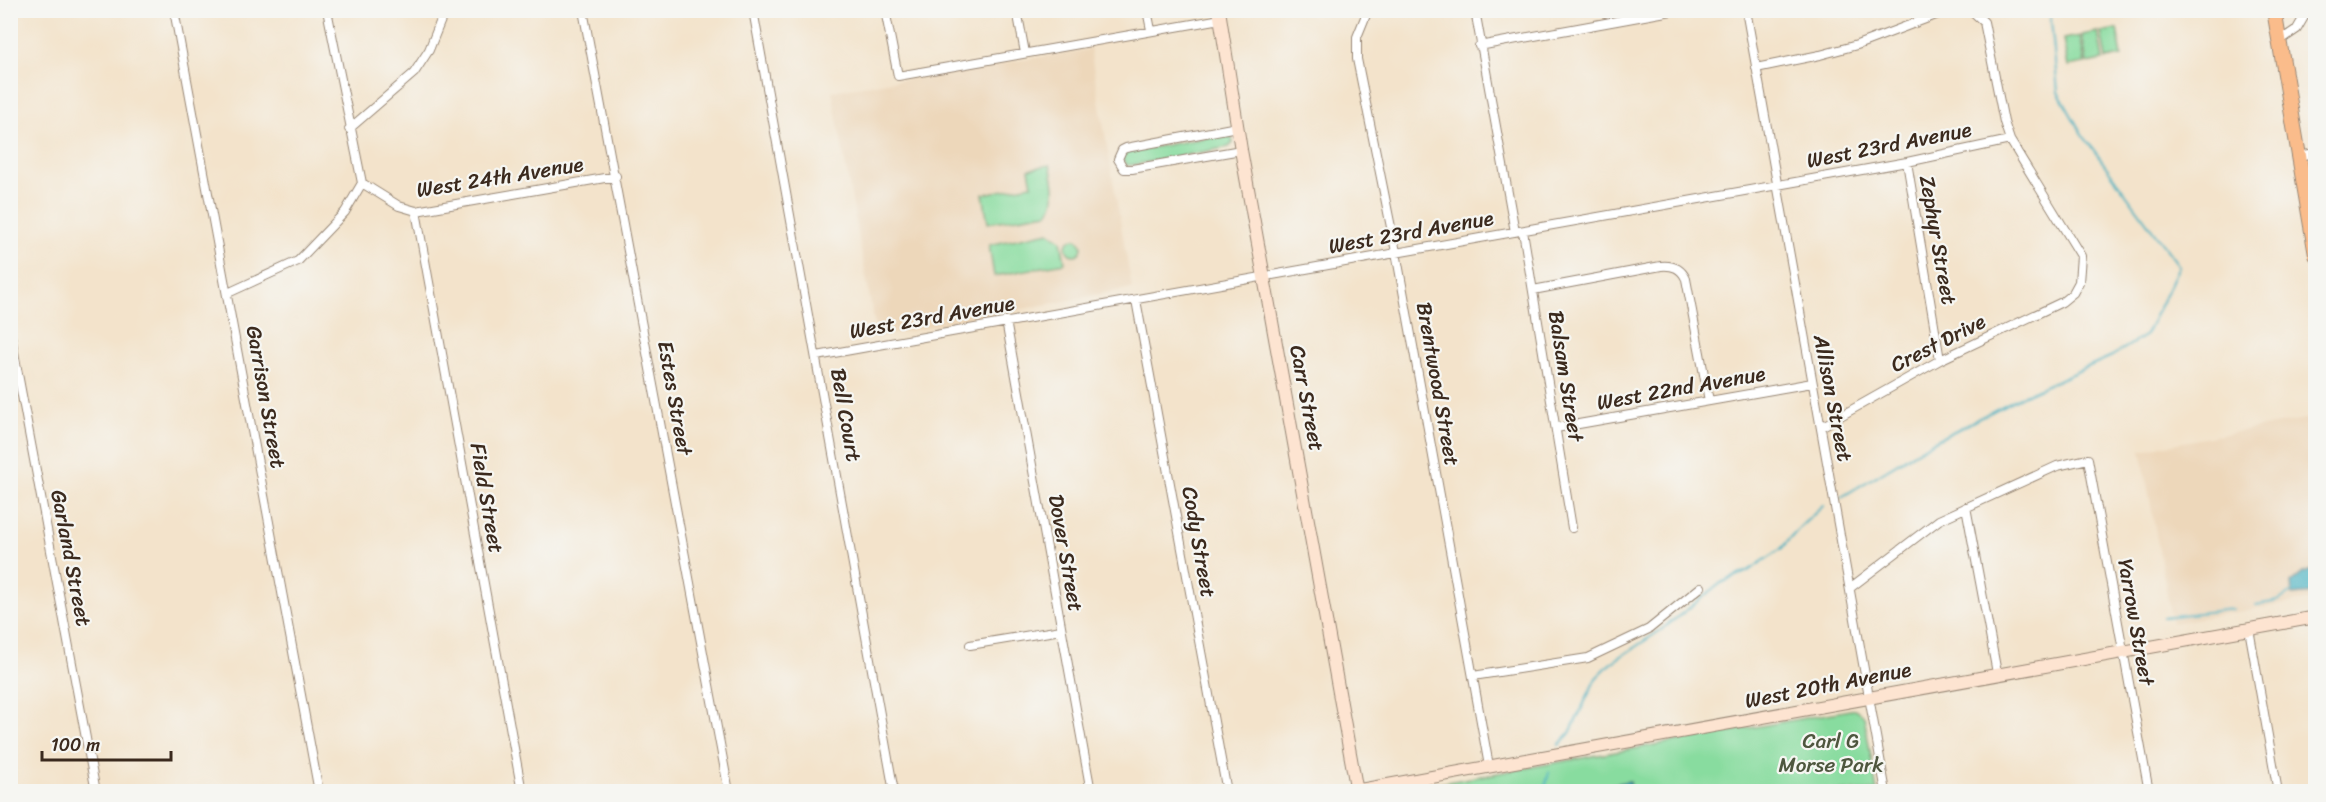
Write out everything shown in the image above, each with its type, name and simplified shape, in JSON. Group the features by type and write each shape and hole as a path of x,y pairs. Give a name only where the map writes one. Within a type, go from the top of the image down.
{"main road":[{"path":"2274,10 2316,255"}],"street":[{"name":"Garrison Street","path":"174,10 319,792"},
{"path":"228,293 298,261 345,212 362,183 349,129 327,10"},
{"path":"349,129 414,73 429,50 445,10"},
{"name":"Estes Street","path":"584,10 729,792"},
{"name":"Bell Court","path":"753,10 818,356 894,792"},
{"path":"885,10 898,76 1151,30 1220,15"},
{"path":"1017,10 1025,53"},
{"path":"1147,10 1151,30"},
{"name":"Brentwood Street","path":"1368,10 1357,37 1357,59 1396,252 1489,766"},
{"name":"Balsam Street","path":"1475,10 1479,46 1533,290 1572,528"},
{"path":"1479,46 1677,10"},
{"name":"Allison Street","path":"1746,10 1886,792"},
{"path":"1756,68 1857,45 1949,10"},
{"path":"1971,10 1984,22 2004,122 2010,140"},
{"path":"2278,42 2297,29 2308,10"},
{"name":"Carr Street","path":"1220,15 1237,127 1354,791"},
{"path":"1237,127 1126,148 1122,150 1118,159 1125,169 1132,169 1241,150"},
{"name":"West 23rd Avenue","path":"818,356 1907,162 2010,140"},
{"name":"Crest Drive","path":"1821,427 1940,360 2062,302 2073,293 2081,275 2081,256 2010,140"},
{"path":"2298,156 2316,153"},
{"name":"Zephyr Street","path":"1907,162 1940,360"},
{"name":"West 24th Avenue","path":"362,183 399,206 416,211 616,176"},
{"name":"Field Street","path":"416,211 522,792"},
{"path":"1533,290 1669,265 1683,272 1708,401"},
{"name":"Cody Street","path":"1136,300 1227,792"},
{"name":"Dover Street","path":"1006,321 1090,792"},
{"name":"Garland Street","path":"10,331 96,792"},
{"name":"West 22nd Avenue","path":"1556,428 1812,383"},
{"name":"Yarrow Street","path":"1966,507 2057,466 2088,459 2149,792"},
{"path":"1850,588 1939,520 1966,507 1997,673"},
{"path":"1473,676 1588,658 1649,628 1701,586"},
{"name":"West 20th Avenue","path":"1354,791 2123,650 2316,617"},
{"path":"2249,629 2278,792"},
{"path":"970,645 1061,630"}],"shaded area":[{"path":"1090,49 1132,288 877,337 832,91"},
{"path":"2315,417 2315,599 2172,623 2141,450"}],"green space":[{"path":"2117,29 2122,56 2106,59 2101,32"},
{"path":"2098,32 2103,60 2087,63 2082,35"},
{"path":"2080,36 2085,63 2068,66 2063,39"},
{"path":"1225,134 1231,135 1233,143 1229,147 1132,165 1126,165 1122,159 1124,153"},
{"path":"1050,165 1054,197 1051,209 1047,213 988,223 983,194 1032,185 1029,169"},
{"path":"1049,232 1061,240 1065,263 994,276 989,245"},
{"path":"1074,239 1082,247 1074,255 1066,247"},
{"name":"Carl G Morse Park","path":"1855,709 1864,716 1877,791 1392,792"}],"water":[{"path":"2315,569 2315,593 2292,595 2291,583 2303,573"},
{"path":"1630,781 1631,791 1588,791 1588,789"}],"waterway":[{"path":"1840,498 1929,444 2022,396 2112,356 2146,335 2179,266 2082,134 2058,92 2050,10"},
{"path":"1559,745 1570,733 1596,678 1611,663 1661,630 1721,583 1748,571 1781,549 1823,506"},
{"path":"2256,605 2278,601 2290,593"},
{"path":"2163,617 2233,609"},
{"path":"1544,792 1549,772"}]}
